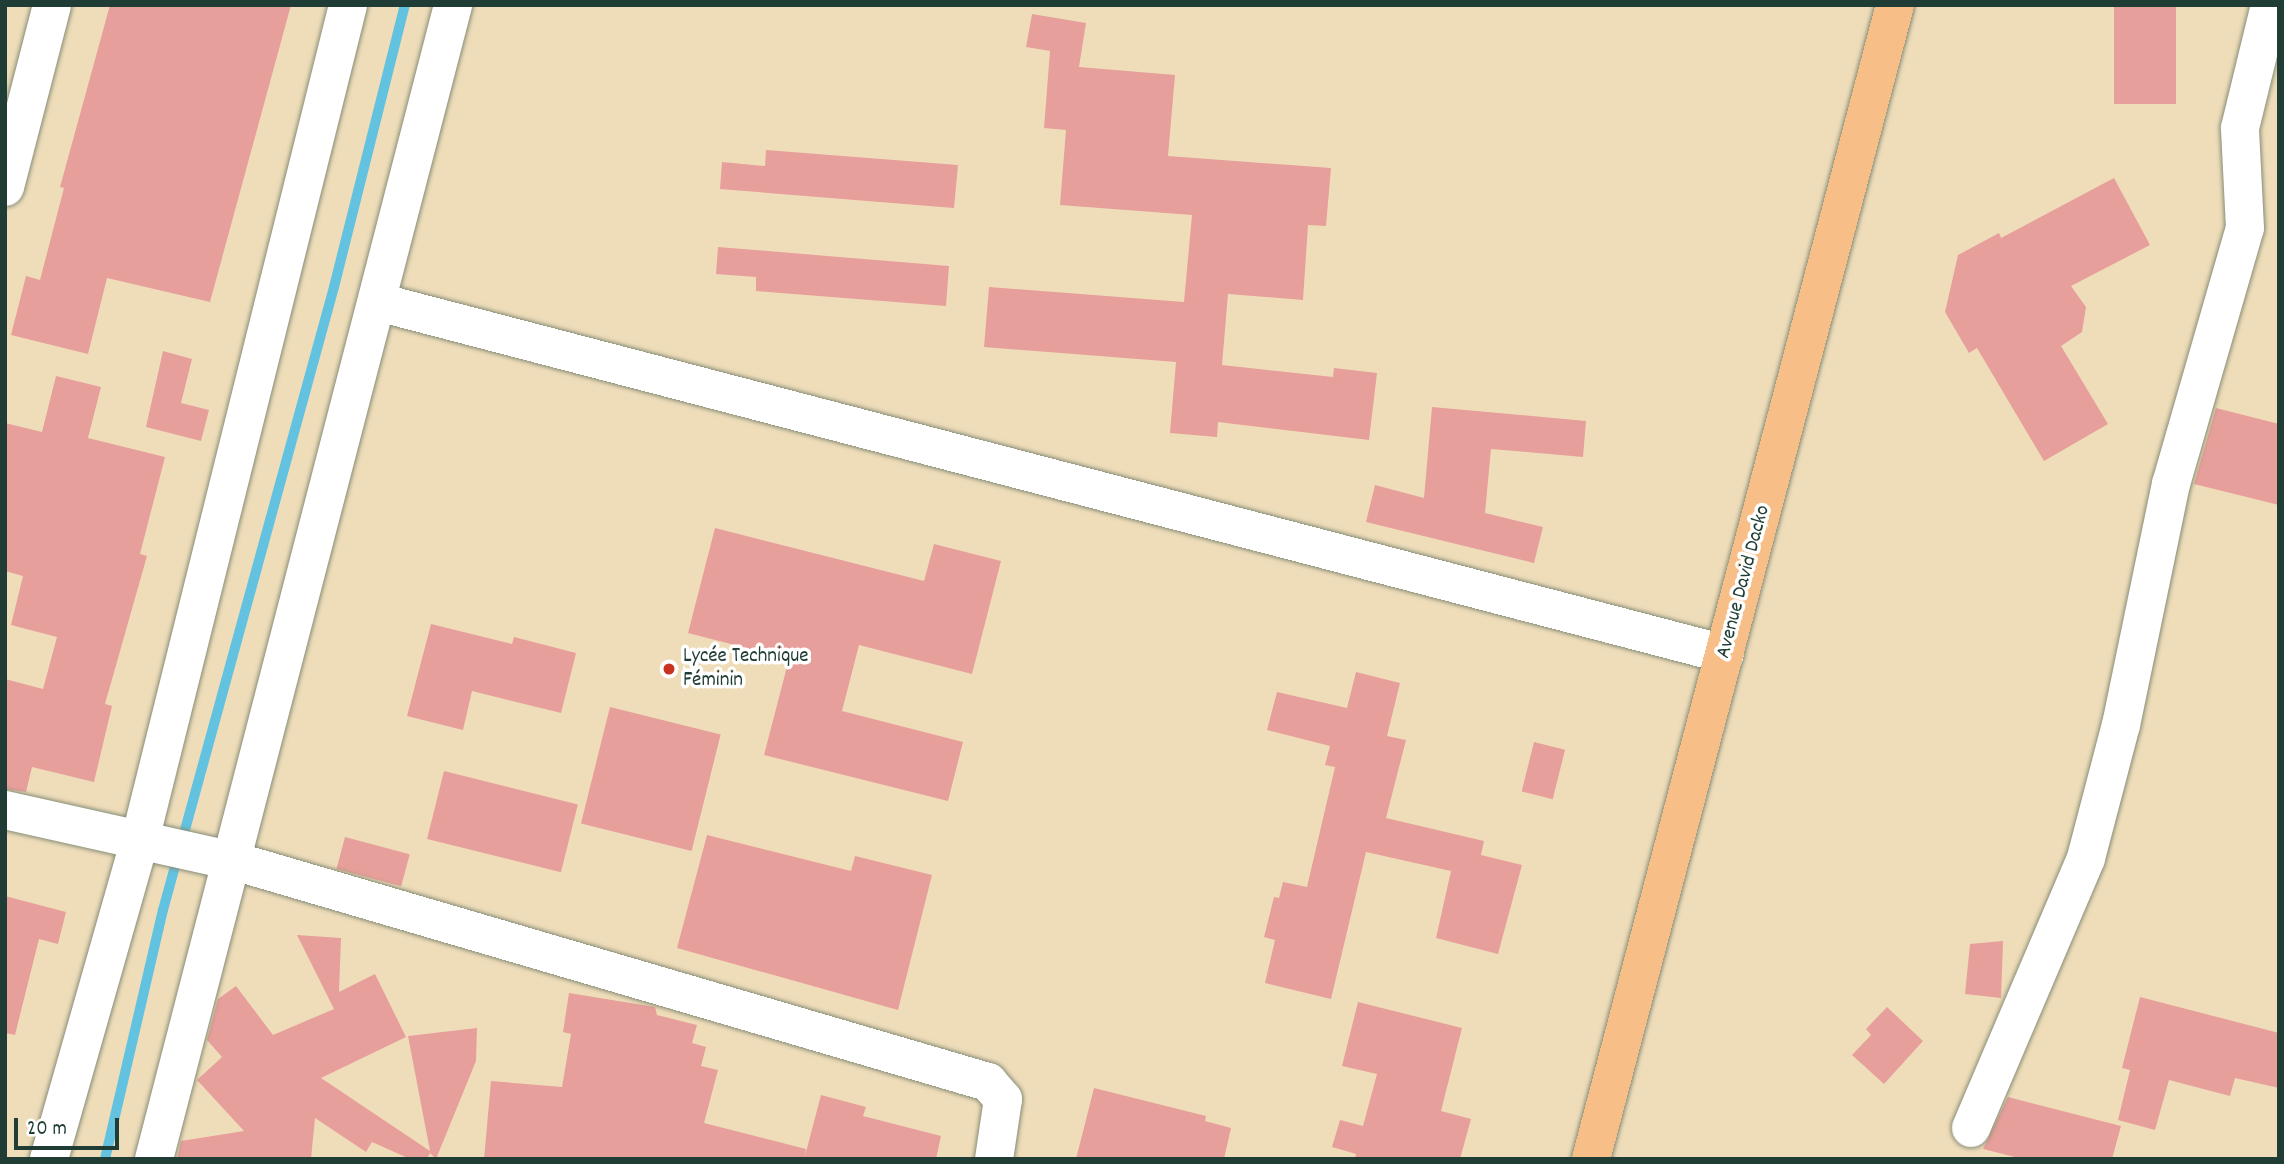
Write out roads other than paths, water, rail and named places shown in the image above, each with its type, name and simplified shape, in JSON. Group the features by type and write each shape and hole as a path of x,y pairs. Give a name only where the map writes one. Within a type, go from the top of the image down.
{"main road":[{"name":"Avenue David Dacko","path":"1591,1159 1895,5"}],"street":[{"path":"5,187 52,5"},
{"path":"49,1159 150,843 348,5"},
{"path":"154,1159 223,858 378,302 453,5"},
{"path":"1971,1128 2086,858 2121,725 2171,484 2245,228 2240,128 2270,5"},
{"path":"378,302 1725,654"},
{"path":"5,810 223,858 988,1082 1003,1099 994,1159"}],"waterway":[{"path":"105,1159 163,910 334,287 405,5"}],"place":[{"name":"Lycée Technique Féminin","path":"669,669"}]}
